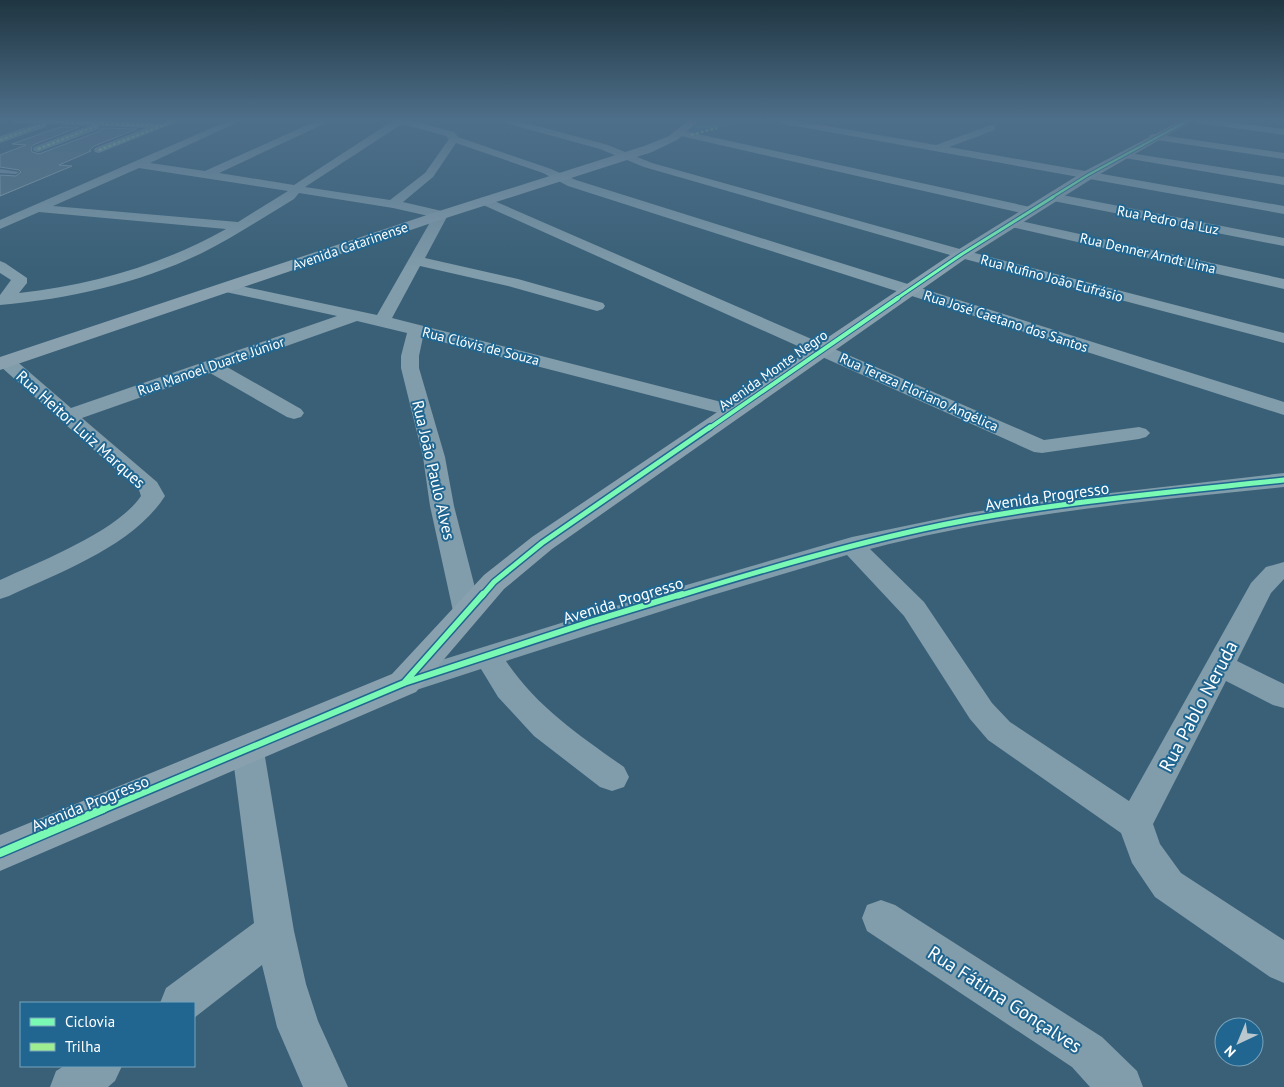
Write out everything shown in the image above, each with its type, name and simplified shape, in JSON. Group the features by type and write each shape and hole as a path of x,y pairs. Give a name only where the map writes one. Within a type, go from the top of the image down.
{"street":[{"path":"2,223 38,209 121,171"},
{"path":"183,171 393,204 441,214 382,321"},
{"path":"206,174 213,171"},
{"path":"3,300 90,286 150,270 194,252 240,226 290,196 302,183 321,171"},
{"path":"393,204 432,171"},
{"name":"Rua José Caetano dos Santos","path":"546,171 558,178 1284,409"},
{"name":"Avenida Catarinense","path":"3,363 441,214 580,171"},
{"name":"Rua Rufino João Eufrásio","path":"668,171 962,254 1284,338"},
{"path":"849,171 1030,211"},
{"path":"1064,171 1284,210"},
{"name":"Avenida Monte Negro","path":"404,683 494,582 529,552 962,254 1095,171"},
{"path":"1223,171 1284,181"},
{"name":"Rua Pedro da Luz","path":"1052,197 1284,242"},
{"name":"Rua Tereza Floriano Angélica","path":"485,201 1042,447 1140,434"},
{"path":"38,209 240,226"},
{"name":"Rua Denner Arndt Lima","path":"1012,223 1284,284"},
{"path":"415,260 512,282 596,306"},
{"path":"0,266 19,278 19,283 3,300"},
{"name":"Rua Clóvis de Souza","path":"227,288 382,321 734,411"},
{"name":"Rua Manoel Duarte Júnior","path":"68,416 354,316"},
{"name":"Rua João Paulo Alves","path":"416,330 410,356 410,368 434,457 442,506 467,611"},
{"name":"Rua Heitor Luiz Marques","path":"0,590 75,554 109,535 151,504 153,496 149,487 68,416 3,363"},
{"path":"212,366 294,413"},
{"name":"Avenida Progresso","path":"3,846 248,751 404,683 590,622 852,545 923,528 1009,513 1131,496 1284,480"},
{"path":"852,545 914,609 981,711 999,731 1140,838 1168,884 1284,962"},
{"name":"Rua Pablo Neruda","path":"1140,838 1220,665 1260,589 1275,573 1284,570"},
{"path":"488,656 509,689 545,727 612,777"},
{"path":"1220,665 1284,697"},
{"path":"248,751 275,931 286,984 298,1027 326,1087"},
{"name":"Rua Fátima Gonçalves","path":"881,918 1087,1052 1121,1087"},
{"path":"182,1002 275,931"},
{"path":"72,1087 99,1067"}],"lane":[{"path":"0,171 16,172"}],"building":[{"path":"20,171 61,171 0,196 0,175 16,176 21,172"}],"cycle path":[{"path":"404,683 494,582 542,543 962,254 1096,171"},
{"path":"0,853 404,683 590,622 794,561 923,529 1009,513 1092,501 1284,480"}]}
